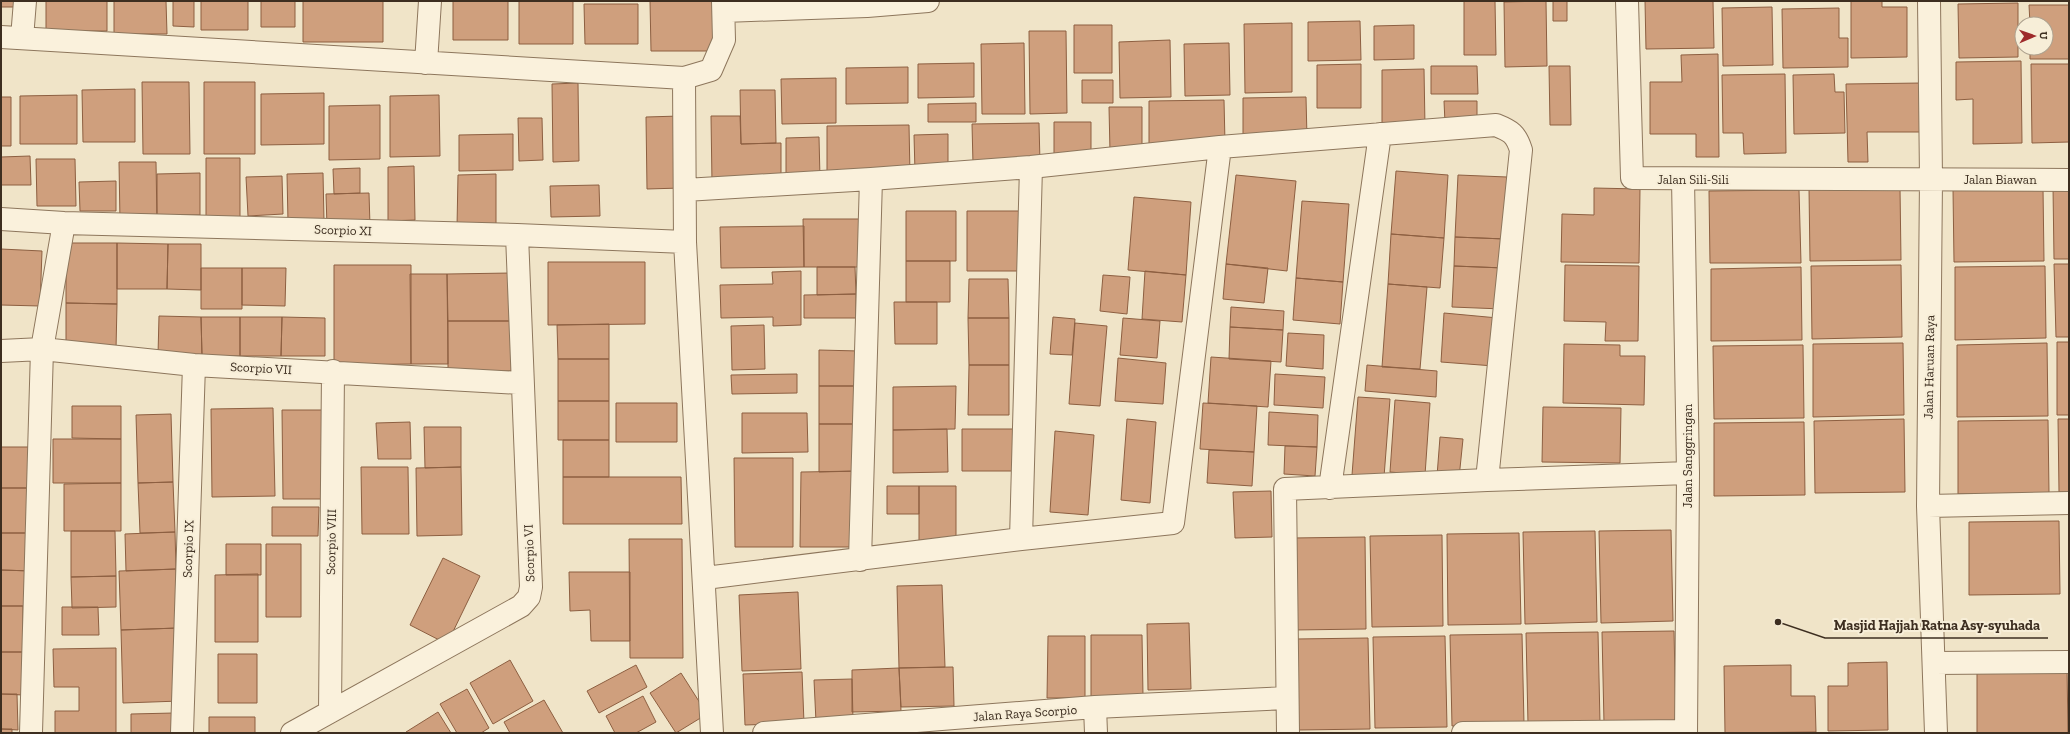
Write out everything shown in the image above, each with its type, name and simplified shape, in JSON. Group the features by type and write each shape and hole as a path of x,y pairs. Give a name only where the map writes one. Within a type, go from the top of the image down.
{"street":[{"path":"22,38 24,1"},
{"path":"426,63 430,1"},
{"path":"1,37 684,78 712,70 724,40 724,6 928,1"},
{"name":"Jalan Sili-Sili","path":"1627,1 1632,178 1931,179"},
{"name":"Jalan Haruan Raya","path":"1929,1 1931,179 1928,506 1936,733"},
{"path":"684,78 685,242 705,578 712,733"},
{"path":"685,190 871,179 1031,167 1220,147 1496,125 1507,129 1518,138 1521,150 1487,480"},
{"path":"1330,488 1380,134"},
{"path":"705,578 1021,539 1172,523 1220,147"},
{"path":"1021,539 1031,167"},
{"path":"860,560 871,179"},
{"name":"Jalan Sanggringan","path":"1683,179 1688,473 1686,732"},
{"name":"Jalan Biawan","path":"1931,179 2069,180"},
{"name":"Scorpio XI","path":"1,219 64,223 517,235 685,242"},
{"path":"31,733 42,349 64,223"},
{"name":"Scorpio VI","path":"292,733 526,602 531,587 521,383 517,235"},
{"name":"Scorpio VII","path":"1,351 42,349 194,365 333,371 521,383"},
{"name":"Scorpio IX","path":"182,733 194,365"},
{"name":"Scorpio VIII","path":"330,712 333,371"},
{"path":"1288,733 1285,488 1330,488 1487,480 1688,473"},
{"path":"1928,506 2069,503"},
{"path":"1934,663 2069,662"},
{"name":"Jalan Raya Scorpio","path":"764,733 1095,707 1287,698"},
{"path":"1095,707 1096,733"},
{"path":"1463,733 1686,732"}],"building":[{"path":"1,1 14,1 14,7 1,7"},
{"path":"46,1 107,1 107,31 46,31"},
{"path":"114,1 166,1 167,34 114,34"},
{"path":"173,1 194,1 194,27 173,26"},
{"path":"201,1 248,1 248,30 201,30"},
{"path":"261,1 295,1 295,27 261,27"},
{"path":"303,1 383,1 383,42 303,42"},
{"path":"453,1 508,1 508,40 453,40"},
{"path":"519,1 573,1 573,44 519,44"},
{"path":"650,1 713,1 714,51 651,51"},
{"path":"1464,1 1495,1 1496,55 1464,55"},
{"path":"1546,1 1547,66 1505,67 1504,2"},
{"path":"1553,1 1567,1 1567,21 1553,21"},
{"path":"1645,1 1713,1 1714,48 1646,49"},
{"path":"1851,1 1882,1 1882,7 1907,7 1907,57 1851,58"},
{"path":"2018,3 2018,16 2014,16 2014,56 2018,57 1959,58 1958,4"},
{"path":"584,4 638,4 638,44 585,44"},
{"path":"2029,5 2069,5 2069,59 2030,59 2030,56 2054,56 2054,16 2030,16"},
{"path":"1772,7 1773,65 1723,66 1722,8"},
{"path":"1839,8 1839,38 1848,38 1848,67 1783,68 1782,9"},
{"path":"1360,21 1361,60 1308,61 1308,22"},
{"path":"1292,23 1292,92 1245,93 1244,24"},
{"path":"1074,25 1112,25 1112,73 1074,73"},
{"path":"1414,25 1414,59 1374,60 1374,26"},
{"path":"1029,31 1066,31 1067,113 1030,114"},
{"path":"1170,40 1171,97 1120,98 1119,42"},
{"path":"1024,43 1025,114 982,114 981,44"},
{"path":"1229,43 1230,95 1185,96 1184,44"},
{"path":"1718,54 1719,157 1696,157 1696,134 1650,134 1650,82 1682,82 1681,55"},
{"path":"2021,61 2022,143 1973,144 1973,99 1956,100 1956,62"},
{"path":"974,63 974,97 918,98 918,64"},
{"path":"1361,64 1361,108 1317,108 1317,65"},
{"path":"2031,64 2069,64 2069,142 2032,143"},
{"path":"1431,66 1477,66 1478,94 1431,94"},
{"path":"1549,66 1570,66 1571,125 1550,125"},
{"path":"908,67 908,103 846,104 846,68"},
{"path":"1424,69 1425,127 1382,128 1382,70"},
{"path":"1785,74 1786,153 1744,154 1743,133 1723,133 1722,75"},
{"path":"1834,74 1835,92 1844,92 1845,133 1794,134 1793,75"},
{"path":"836,78 836,123 782,124 781,79"},
{"path":"1082,80 1113,80 1113,103 1082,103"},
{"path":"142,82 189,82 190,154 143,154"},
{"path":"204,82 255,82 255,154 204,154"},
{"path":"578,83 579,161 553,162 552,84"},
{"path":"1922,83 1922,132 1867,132 1868,162 1848,162 1846,84"},
{"path":"135,89 135,142 83,142 82,90"},
{"path":"740,90 775,90 776,143 741,144"},
{"path":"324,93 324,144 261,145 261,94"},
{"path":"77,95 77,144 20,144 20,96"},
{"path":"439,95 440,156 390,157 390,96"},
{"path":"1,97 11,97 11,146 1,146"},
{"path":"1306,97 1307,138 1243,139 1243,98"},
{"path":"1224,100 1225,143 1149,144 1149,101"},
{"path":"1444,101 1477,101 1477,123 1445,123"},
{"path":"976,103 976,122 928,122 928,104"},
{"path":"380,105 380,159 329,160 329,106"},
{"path":"1109,107 1142,107 1142,151 1110,152"},
{"path":"680,116 681,188 647,189 646,117"},
{"path":"711,116 740,116 741,144 781,143 781,181 712,183"},
{"path":"518,118 542,118 543,160 519,161"},
{"path":"1054,122 1091,122 1091,156 1054,157"},
{"path":"1039,123 1040,163 973,164 972,124"},
{"path":"909,125 910,175 827,176 827,126"},
{"path":"513,134 513,170 459,171 459,135"},
{"path":"948,134 948,171 915,172 914,135"},
{"path":"819,137 820,178 786,178 786,138"},
{"path":"30,156 31,185 1,185 1,157"},
{"path":"206,158 240,158 240,224 206,224"},
{"path":"36,159 75,159 76,206 37,206"},
{"path":"119,162 156,162 157,222 120,222"},
{"path":"414,166 415,220 388,221 388,167"},
{"path":"360,168 360,193 334,194 333,169"},
{"path":"1396,171 1448,175 1444,238 1391,234"},
{"path":"200,173 200,215 157,215 157,174"},
{"path":"323,173 324,221 288,222 287,174"},
{"path":"496,174 496,228 457,227 458,175"},
{"path":"1236,175 1296,181 1287,271 1226,264"},
{"path":"1458,175 1507,177 1505,239 1455,237"},
{"path":"282,176 283,214 248,216 246,177"},
{"path":"116,181 116,211 80,211 79,182"},
{"path":"599,185 600,216 551,217 550,186"},
{"path":"2053,187 2069,187 2069,259 2054,259"},
{"path":"1594,188 1640,189 1639,263 1561,262 1562,214 1594,215"},
{"path":"1809,188 1900,188 1901,260 1810,261"},
{"path":"2043,188 2044,261 1954,262 1953,189"},
{"path":"1799,190 1801,263 1710,263 1709,191"},
{"path":"369,193 370,226 327,227 326,194"},
{"path":"1134,197 1191,202 1186,275 1128,270"},
{"path":"1302,201 1349,204 1343,282 1296,278"},
{"path":"906,211 956,211 956,261 906,261"},
{"path":"967,211 1019,211 1019,271 967,271"},
{"path":"803,219 864,219 864,267 804,267"},
{"path":"804,226 804,267 721,268 720,227"},
{"path":"1391,234 1444,238 1440,288 1388,284"},
{"path":"1455,237 1505,239 1504,268 1454,266"},
{"path":"66,243 117,243 117,304 66,303"},
{"path":"117,243 168,244 167,289 117,289"},
{"path":"168,244 201,244 201,290 167,289"},
{"path":"1,249 42,251 40,306 1,305"},
{"path":"906,261 950,261 950,302 906,302"},
{"path":"548,262 645,262 645,324 548,325"},
{"path":"1226,264 1268,268 1264,303 1223,299"},
{"path":"2054,264 2069,264 2069,337 2056,337"},
{"path":"334,265 411,265 411,364 334,365"},
{"path":"1565,265 1639,266 1638,341 1605,341 1606,322 1564,321"},
{"path":"1901,265 1902,337 1812,339 1811,266"},
{"path":"1454,266 1504,268 1502,309 1452,307"},
{"path":"2045,266 2046,338 1955,340 1955,267"},
{"path":"817,267 855,267 856,294 817,295"},
{"path":"1801,267 1802,340 1711,341 1711,269"},
{"path":"201,268 242,268 242,309 201,309"},
{"path":"242,268 286,268 285,306 242,305"},
{"path":"801,271 801,325 773,326 773,317 721,318 720,285 773,284 772,272"},
{"path":"1145,271 1186,275 1182,322 1142,319"},
{"path":"512,273 512,321 448,321 447,274"},
{"path":"410,274 447,274 448,364 411,364"},
{"path":"1103,275 1130,277 1127,314 1100,311"},
{"path":"1296,278 1343,282 1340,324 1293,320"},
{"path":"969,279 1008,279 1009,318 968,318"},
{"path":"1388,284 1427,287 1420,369 1382,367"},
{"path":"856,294 856,318 804,318 804,295"},
{"path":"894,302 937,302 937,344 895,344"},
{"path":"66,303 117,304 116,349 66,348"},
{"path":"1231,307 1284,311 1283,330 1230,327"},
{"path":"1444,313 1498,318 1494,366 1441,362"},
{"path":"159,316 201,317 202,356 158,355"},
{"path":"201,317 240,317 240,356 202,356"},
{"path":"240,317 282,317 281,356 240,356"},
{"path":"282,317 325,318 325,356 281,356"},
{"path":"1053,317 1075,319 1072,355 1050,354"},
{"path":"968,318 1009,318 1009,365 969,365"},
{"path":"1123,318 1160,321 1157,358 1120,355"},
{"path":"448,321 512,321 513,371 448,372"},
{"path":"1075,323 1107,326 1100,406 1069,404"},
{"path":"609,324 609,359 558,359 557,325"},
{"path":"764,325 765,369 732,370 731,326"},
{"path":"1230,327 1283,330 1281,362 1229,359"},
{"path":"1288,333 1324,335 1323,369 1286,366"},
{"path":"2057,342 2069,342 2069,415 2057,415"},
{"path":"1903,343 1904,415 1813,417 1813,344"},
{"path":"2047,343 2048,416 1957,417 1957,345"},
{"path":"1564,344 1620,345 1620,356 1645,356 1644,405 1563,403"},
{"path":"1803,345 1804,418 1714,419 1713,346"},
{"path":"819,350 859,351 859,386 819,386"},
{"path":"1211,357 1271,361 1268,407 1208,403"},
{"path":"1118,358 1166,363 1163,404 1115,401"},
{"path":"558,359 609,359 609,401 558,401"},
{"path":"969,365 1009,365 1009,415 968,415"},
{"path":"1367,365 1437,371 1436,397 1365,391"},
{"path":"797,374 797,393 732,394 731,375"},
{"path":"1275,374 1325,377 1323,408 1274,405"},
{"path":"819,386 859,386 859,424 819,424"},
{"path":"956,386 955,429 893,430 893,387"},
{"path":"1358,397 1390,399 1384,477 1352,475"},
{"path":"1395,400 1430,403 1425,475 1390,472"},
{"path":"558,401 609,401 609,440 558,440"},
{"path":"616,403 677,403 677,442 616,442"},
{"path":"1203,403 1257,406 1254,452 1200,449"},
{"path":"72,406 121,406 121,439 72,438"},
{"path":"1543,407 1621,408 1620,463 1542,462"},
{"path":"273,408 275,496 212,497 211,409"},
{"path":"282,410 322,410 322,499 283,499"},
{"path":"1269,412 1318,415 1317,447 1268,445"},
{"path":"742,413 807,413 808,452 742,453"},
{"path":"171,414 173,482 138,483 136,415"},
{"path":"1127,419 1156,422 1150,503 1121,500"},
{"path":"1904,419 1905,492 1815,493 1814,421"},
{"path":"2058,419 2069,419 2069,492 2059,492"},
{"path":"2048,420 2049,493 1958,494 1958,421"},
{"path":"410,422 411,459 378,459 376,423"},
{"path":"1804,422 1805,495 1714,496 1714,423"},
{"path":"819,424 859,424 859,471 819,472"},
{"path":"424,427 461,427 461,467 425,468"},
{"path":"947,429 948,472 893,473 893,430"},
{"path":"962,429 1018,429 1018,471 962,471"},
{"path":"1055,431 1094,435 1088,515 1050,512"},
{"path":"1440,437 1463,439 1459,478 1437,476"},
{"path":"53,439 121,439 121,483 53,483"},
{"path":"563,440 609,440 609,477 563,477"},
{"path":"1285,446 1317,447 1315,476 1284,474"},
{"path":"1,447 31,447 32,488 1,488"},
{"path":"1209,450 1254,452 1252,486 1207,483"},
{"path":"734,458 793,458 793,547 735,547"},
{"path":"361,467 408,467 409,534 362,534"},
{"path":"461,467 462,535 417,536 416,468"},
{"path":"859,471 859,547 800,547 801,472"},
{"path":"563,477 681,477 682,524 563,524"},
{"path":"173,482 175,532 140,533 138,483"},
{"path":"121,483 121,531 64,531 64,484"},
{"path":"887,486 919,486 919,514 887,514"},
{"path":"919,486 956,486 956,541 919,541"},
{"path":"1,488 32,488 32,533 1,533"},
{"path":"1271,491 1272,537 1235,538 1233,492"},
{"path":"272,507 319,507 318,536 272,536"},
{"path":"2059,521 2060,594 1969,595 1969,522"},
{"path":"1671,530 1673,621 1601,623 1599,531"},
{"path":"71,531 115,531 116,576 71,577"},
{"path":"1595,531 1597,622 1525,624 1523,532"},
{"path":"175,532 176,569 126,571 125,534"},
{"path":"1,533 32,533 32,571 1,570"},
{"path":"1519,533 1521,624 1448,625 1447,534"},
{"path":"1442,535 1443,626 1372,627 1370,536"},
{"path":"1365,537 1366,629 1294,630 1293,538"},
{"path":"629,539 682,539 683,658 630,658"},
{"path":"226,544 261,544 261,575 226,575"},
{"path":"266,544 301,544 301,617 266,617"},
{"path":"443,558 480,576 447,644 410,625"},
{"path":"176,569 178,628 121,630 119,571"},
{"path":"1,570 32,571 32,606 1,606"},
{"path":"569,572 630,572 630,641 591,641 590,610 570,611"},
{"path":"258,574 258,642 215,642 215,575"},
{"path":"116,576 116,607 72,608 71,577"},
{"path":"942,585 945,667 899,668 897,586"},
{"path":"798,592 801,669 742,671 739,595"},
{"path":"1,606 23,606 23,652 1,652"},
{"path":"62,607 98,607 99,635 62,635"},
{"path":"1189,623 1191,689 1148,690 1147,624"},
{"path":"178,628 180,701 123,703 121,630"},
{"path":"1674,631 1676,722 1604,723 1602,632"},
{"path":"1598,632 1600,723 1528,724 1526,633"},
{"path":"1522,634 1524,724 1452,726 1450,635"},
{"path":"1091,635 1142,635 1143,696 1091,697"},
{"path":"1048,636 1085,636 1085,698 1047,698"},
{"path":"1445,636 1447,727 1375,728 1373,637"},
{"path":"1368,638 1370,729 1298,730 1296,639"},
{"path":"116,648 116,733 55,733 55,711 79,711 79,687 54,687 53,649"},
{"path":"1,652 23,652 23,695 1,694"},
{"path":"218,654 257,654 257,703 218,703"},
{"path":"510,660 533,701 493,724 470,683"},
{"path":"1887,662 1888,730 1828,731 1828,686 1848,686 1848,663"},
{"path":"636,665 647,687 599,713 587,691"},
{"path":"1791,665 1791,696 1815,696 1816,732 1725,733 1724,666"},
{"path":"953,667 954,706 901,707 899,668"},
{"path":"2067,667 2068,733 1977,733 1977,668"},
{"path":"899,668 901,711 852,712 852,670"},
{"path":"802,672 804,723 745,725 743,674"},
{"path":"681,673 707,714 676,733 650,693"},
{"path":"852,679 853,720 816,722 814,680"},
{"path":"467,689 489,728 481,733 457,733 440,704"},
{"path":"1,694 17,694 18,730 1,729"},
{"path":"643,696 656,722 636,733 615,733 606,716"},
{"path":"544,700 563,733 510,733 504,722"},
{"path":"438,712 451,733 406,733 406,732"},
{"path":"174,713 174,733 131,733 131,714"},
{"path":"209,717 255,717 255,733 209,733"},
{"path":"1,729 12,729 12,733 1,733"}],"place":[{"name":"Masjid Hajjah Ratna Asy-syuhada","path":"1778,622"}]}
